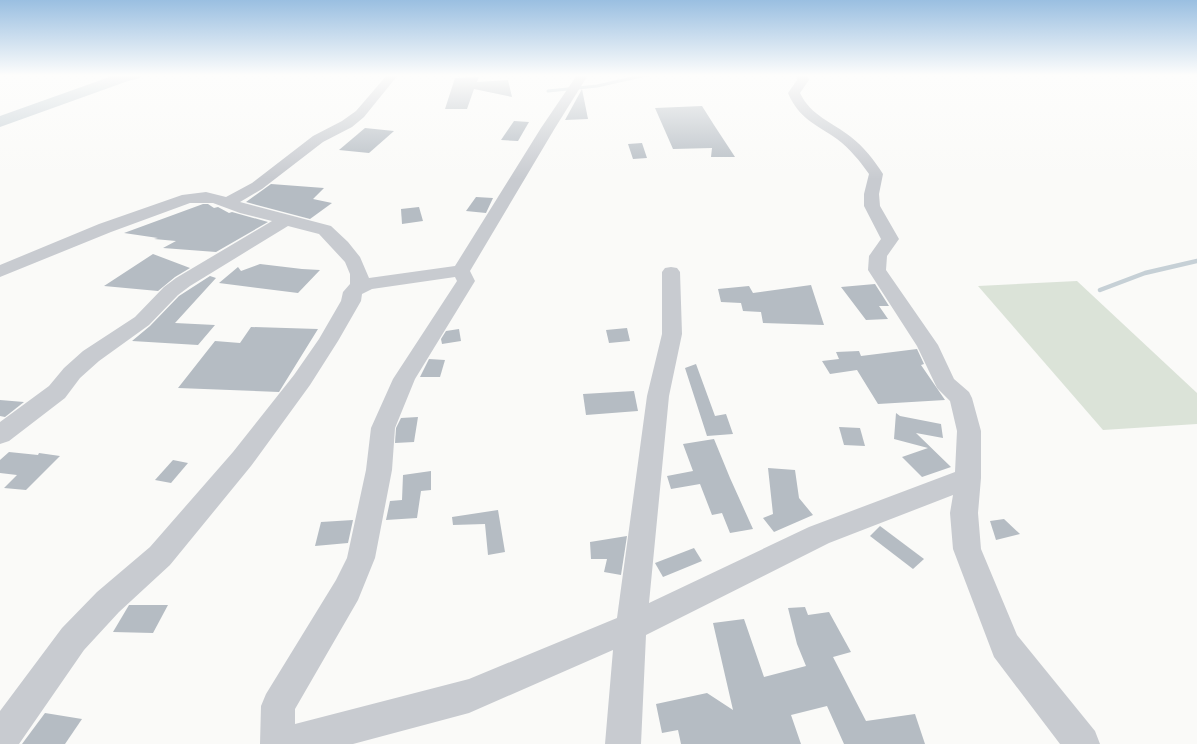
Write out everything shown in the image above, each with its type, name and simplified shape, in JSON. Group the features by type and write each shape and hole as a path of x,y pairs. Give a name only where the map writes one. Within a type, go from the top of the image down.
{"street":[{"path":"227,203 258,186 318,139 347,124 364,110"},
{"path":"461,271 560,110"},
{"path":"804,110 806,114 841,136 854,147 876,174 871,193 872,207 888,231 890,239 878,256 878,270 884,283 927,345 945,383 961,398 969,431 968,478 964,513 967,549 1005,646 1063,722 1082,744"},
{"path":"0,272 104,228 188,198 206,197 325,230 342,246 354,261 359,274 360,286"},
{"path":"0,435 57,392 72,373 91,356 142,321 171,291 200,270 286,220"},
{"path":"0,740 73,639 108,602 160,556 242,459 302,380 328,340 350,301 353,292 360,286 461,271"},
{"path":"278,744 278,706 347,590 361,558 379,470 383,428 404,379 466,282 461,271"},
{"path":"623,744 631,626 658,396 672,334 671,272"},
{"path":"286,744 469,696 631,626 819,535 968,478"}],"shaded area":[{"path":"1077,281 1197,393 1197,424 1103,430 978,286"}],"building":[{"path":"571,110 586,110 588,119 565,120"},
{"path":"656,110 704,110 735,157 711,157 712,148 673,149"},
{"path":"514,121 529,122 518,141 501,140"},
{"path":"365,128 394,131 369,153 339,150"},
{"path":"642,143 647,158 633,159 628,144"},
{"path":"271,184 324,188 313,199 332,203 310,219 246,202"},
{"path":"476,197 493,198 486,213 466,211"},
{"path":"203,204 208,204 214,208 218,207 229,213 232,212 268,222 216,252 163,248 176,241 154,239 158,238 124,233"},
{"path":"419,207 423,221 402,224 401,209"},
{"path":"153,254 190,268 175,277 158,291 104,286"},
{"path":"260,264 320,270 298,293 219,283 238,267 241,271"},
{"path":"210,276 216,278 175,323 215,325 198,345 132,341 150,326 179,296"},
{"path":"875,284 889,306 879,306 888,319 866,320 841,287"},
{"path":"811,285 824,325 763,323 761,312 743,311 741,303 721,302 718,289 749,286 753,293"},
{"path":"251,327 318,329 279,392 178,388 215,341 240,343"},
{"path":"627,328 630,341 609,343 606,330"},
{"path":"459,329 461,341 442,344 441,339 446,331"},
{"path":"917,349 924,364 921,365 945,400 878,404 857,370 830,374 822,361 839,359 836,352 859,351 861,356"},
{"path":"429,359 445,360 440,377 420,377"},
{"path":"696,364 715,416 726,414 733,434 707,436 685,368"},
{"path":"634,391 638,411 586,415 583,394"},
{"path":"0,400 24,402 5,417 0,416"},
{"path":"896,413 900,416 941,424 943,438 916,433 951,467 922,477 902,457 928,448 894,439"},
{"path":"418,417 414,442 395,443 396,428 401,418"},
{"path":"839,427 860,428 865,446 844,445"},
{"path":"714,439 753,529 730,533 722,513 712,515 700,484 671,489 667,476 693,471 683,444"},
{"path":"9,452 38,455 39,453 60,456 26,490 4,488 17,475 0,473 0,460"},
{"path":"173,460 188,463 171,483 155,480"},
{"path":"768,468 795,470 799,498 813,515 774,532 763,518 773,514"},
{"path":"431,471 431,490 421,491 417,518 386,520 390,501 402,500 403,475"},
{"path":"498,510 505,552 488,555 485,524 453,525 452,517"},
{"path":"1004,519 1020,534 996,540 990,521"},
{"path":"353,520 348,543 315,546 321,522"},
{"path":"880,526 924,559 913,569 870,536"},
{"path":"627,536 621,575 604,572 607,559 591,559 590,542"},
{"path":"694,548 702,561 663,577 655,563"},
{"path":"129,605 168,605 153,633 113,632"},
{"path":"805,607 808,615 829,612 851,652 833,657 866,721 915,714 925,744 844,744 827,706 791,715 801,744 681,744 678,730 662,733 656,704 707,693 733,710 713,623 744,619 764,677 806,666 797,644 788,608"},
{"path":"45,713 82,719 65,744 22,744"}],"waterway":[{"path":"0,122 34,110"},
{"path":"1100,290 1145,273 1197,261"}]}
